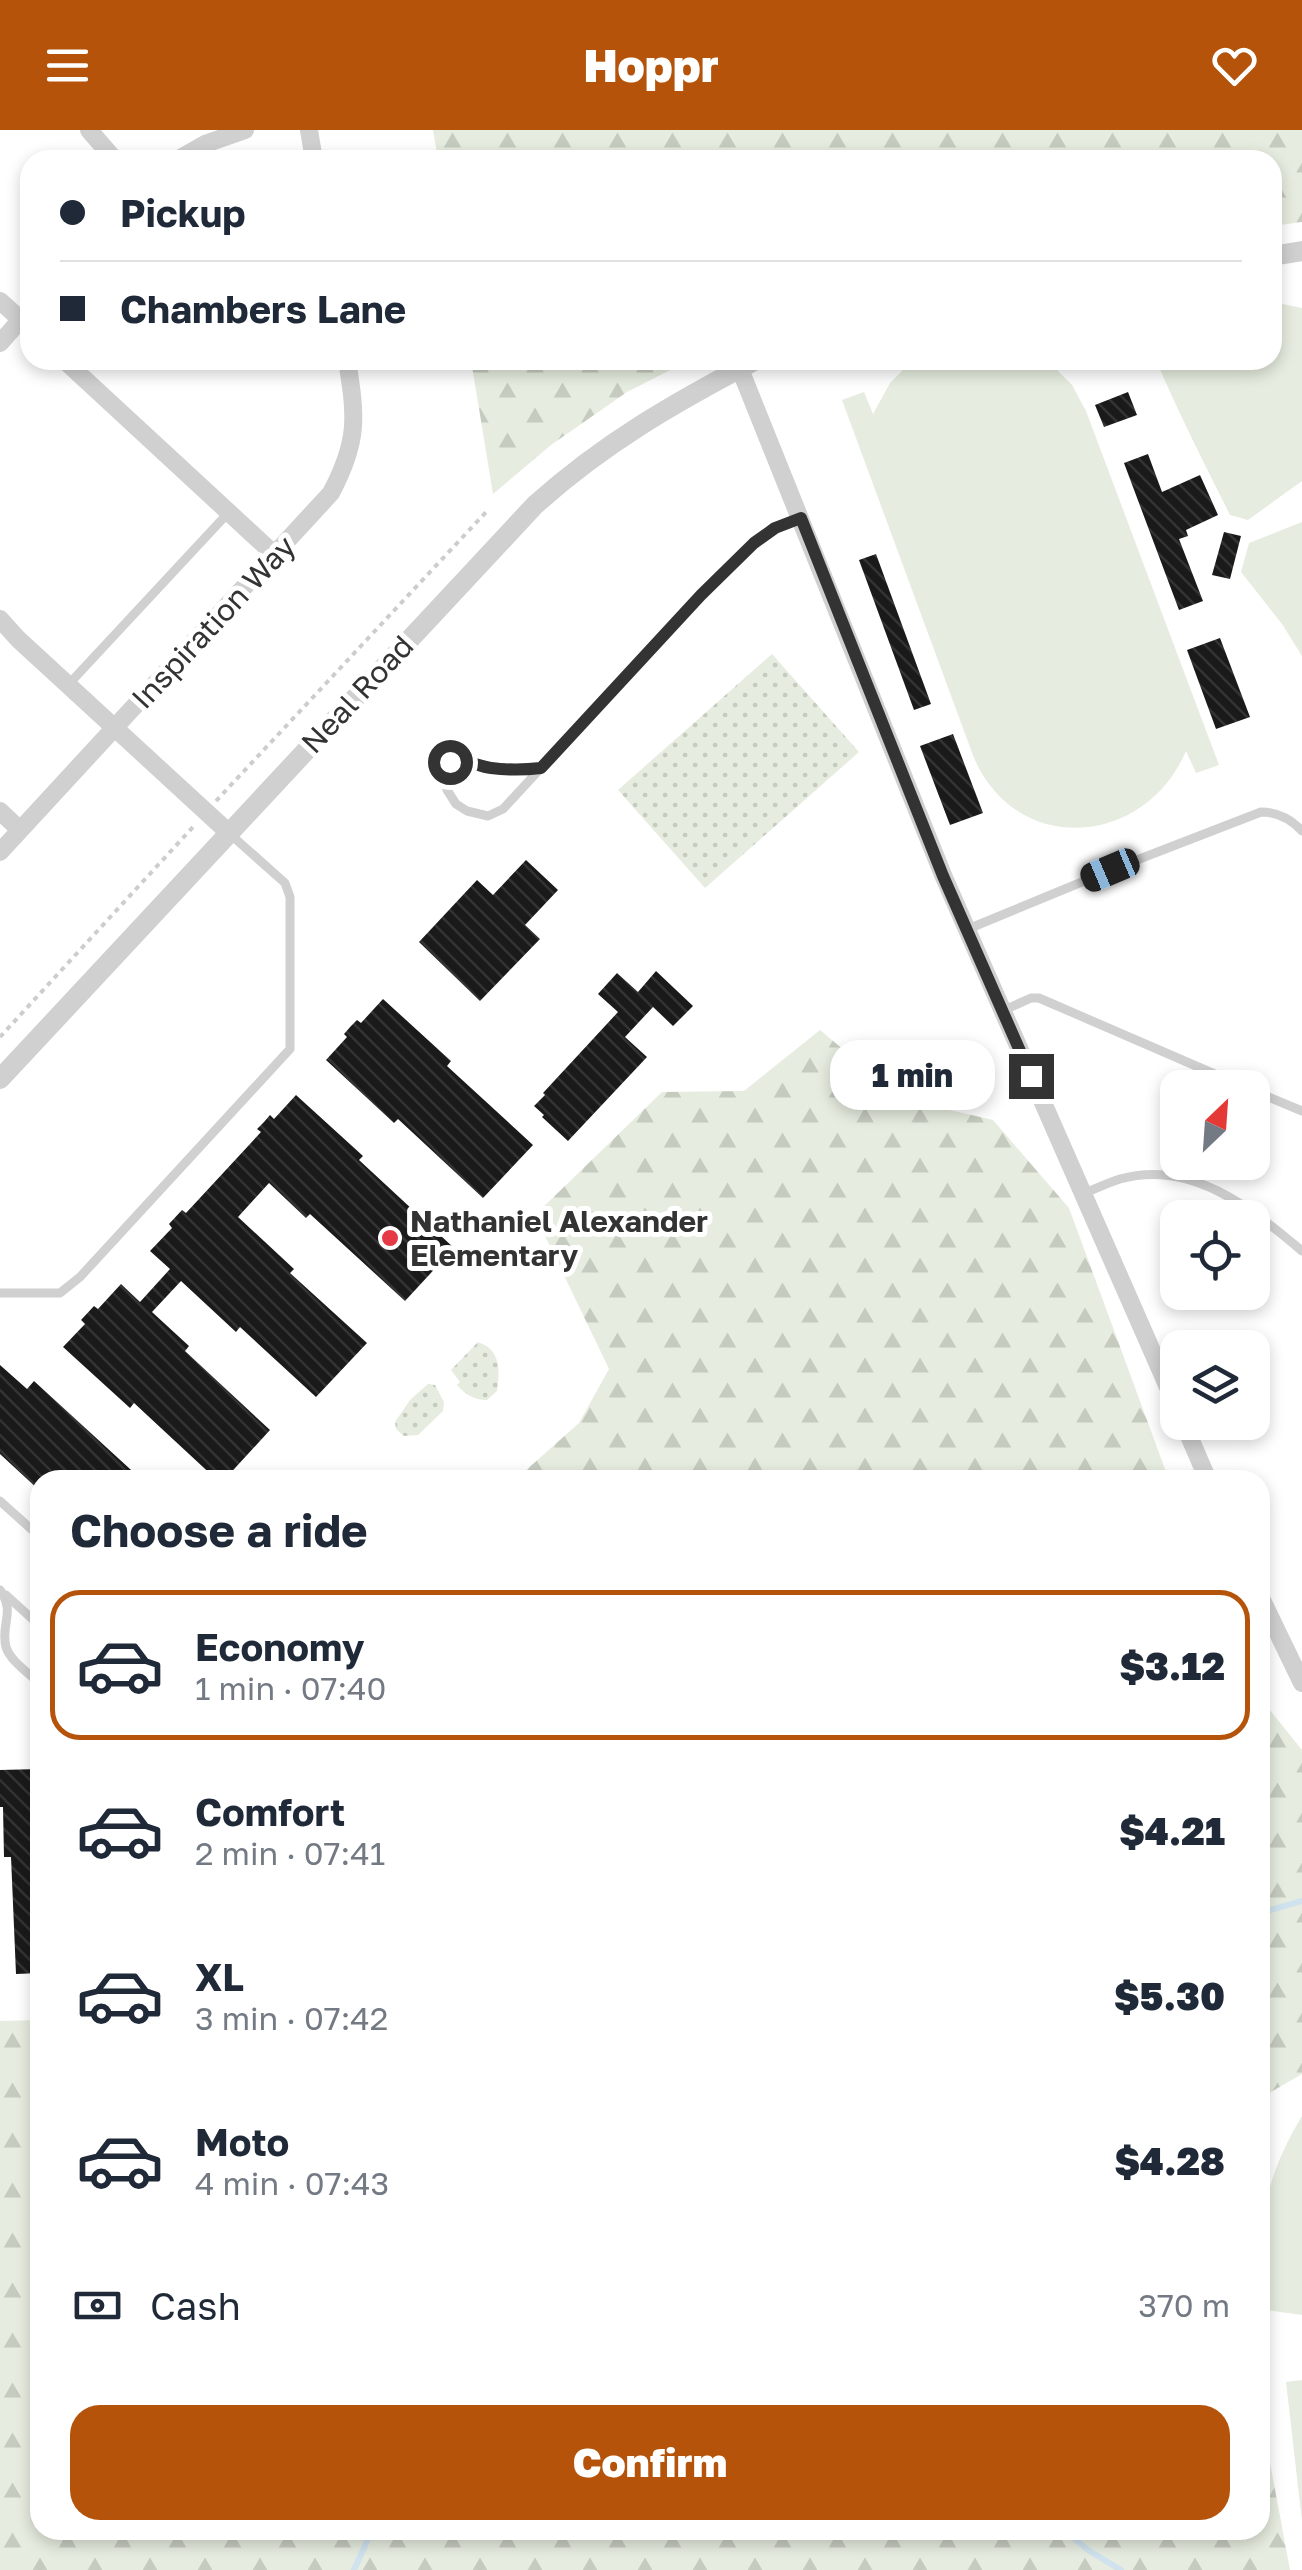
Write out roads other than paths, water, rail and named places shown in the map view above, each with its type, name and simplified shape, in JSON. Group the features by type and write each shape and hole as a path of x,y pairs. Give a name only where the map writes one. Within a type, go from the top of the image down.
{"street":[{"path":"89,130 106,150"},
{"path":"194,150 245,130"},
{"path":"0,343 20,325"},
{"path":"75,370 275,554"},
{"name":"Inspiration Way","path":"0,852 331,493 346,464 354,431 349,370"},
{"name":"Neal Road","path":"0,1079 548,493 660,411 737,370"},
{"path":"750,370 801,518 966,930 1160,1369"},
{"path":"0,620 228,832"},
{"path":"0,811 20,830"},
{"path":"1191,1440 1204,1470"},
{"path":"1270,1617 1302,1683"}],"lane":[{"path":"68,686 229,512"},
{"path":"541,768 489,768 458,760 450,762 445,780 456,804 467,812 488,816 502,810 754,543 775,528 801,518"},
{"path":"966,930 1261,812 1288,819 1302,831"},
{"path":"0,1293 65,1291 290,1049 290,896 285,883 228,832"},
{"path":"1002,1011 1039,998 1206,1070"},
{"path":"1270,1097 1302,1111"},
{"path":"1083,1194 1131,1177 1190,1179 1227,1195 1302,1251"},
{"path":"0,1501 30,1528"},
{"path":"0,1590 30,1617"},
{"path":"0,1590 9,1609 6,1648 30,1674"}],"waterway":[{"path":"1270,1910 1302,1901"},
{"path":"354,2570 368,2540"},
{"path":"1076,2540 1121,2570"}],"place":[{"name":"Nathaniel Alexander Elementary","path":"390,1238"}]}
